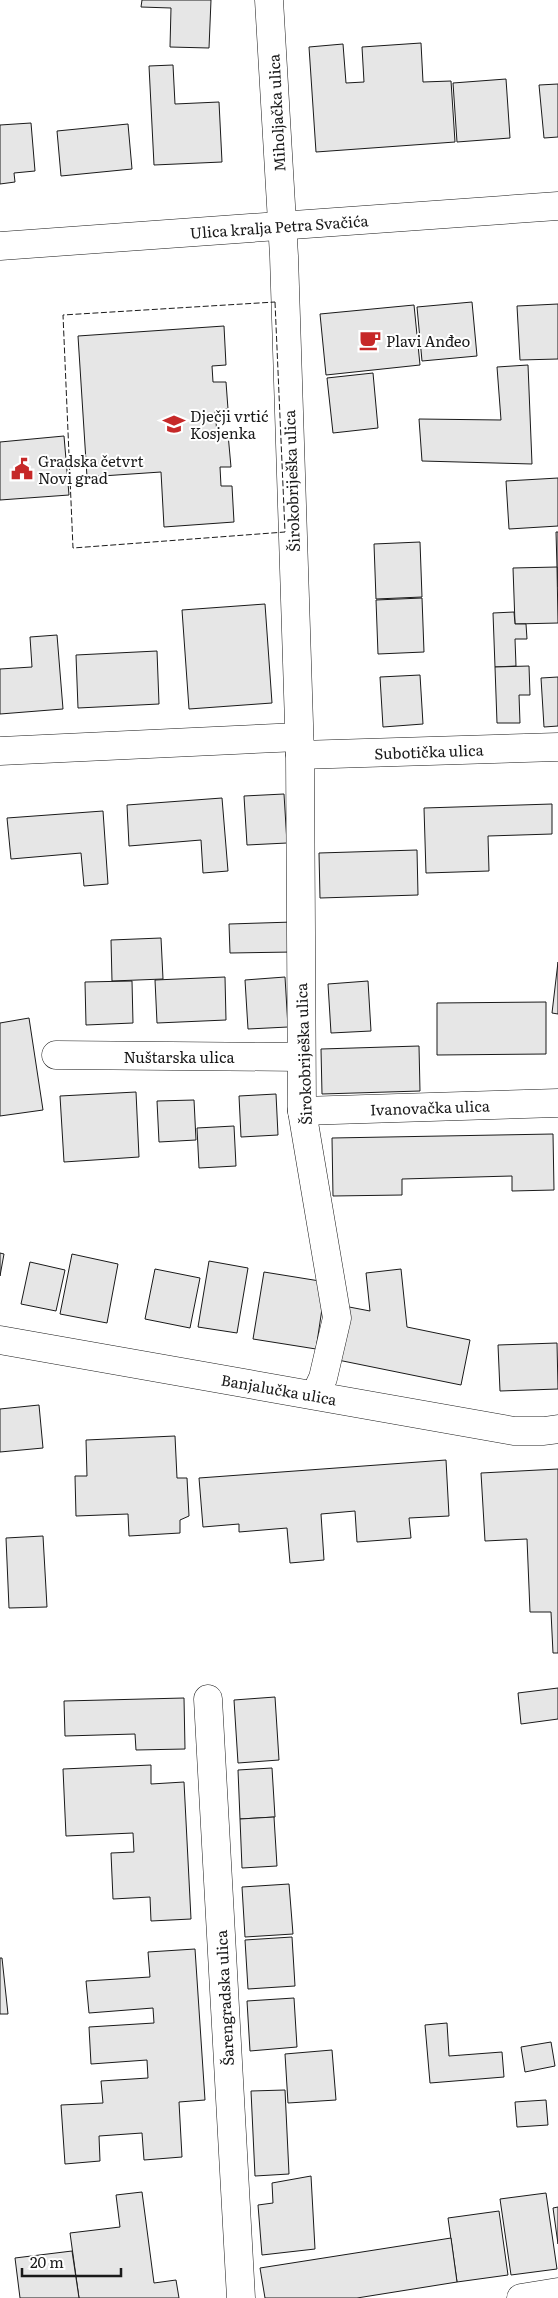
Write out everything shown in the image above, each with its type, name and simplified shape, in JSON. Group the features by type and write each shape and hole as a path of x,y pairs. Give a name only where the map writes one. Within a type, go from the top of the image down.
{"street":[{"name":"Miholjačka ulica","path":"269,0 282,226"},
{"name":"Ulica kralja Petra Svačića","path":"0,246 558,206"},
{"name":"Širokobriješka ulica","path":"282,226 300,746 302,1111 337,1318 323,1378 314,1395"},
{"name":"Subotička ulica","path":"300,746 558,747"},
{"path":"0,751 300,746"},
{"name":"Nuštarska ulica","path":"56,1055 301,1057"},
{"name":"Ivanovačka ulica","path":"302,1111 558,1103"},
{"name":"Banjalučka ulica","path":"0,1340 514,1431 558,1429"},
{"name":"Šarengradska ulica","path":"208,1699 241,2298"},
{"path":"520,2298 558,2292"}],"building":[{"path":"142,0 211,0 209,48 170,47 171,8 141,7"},
{"path":"421,43 423,82 451,81 455,142 316,152 309,47 343,44 346,83 364,82 362,47"},
{"path":"173,65 175,104 219,102 222,162 154,165 149,66"},
{"path":"506,79 510,138 457,142 453,83"},
{"path":"558,84 558,137 544,138 539,85"},
{"path":"31,123 35,171 14,173 15,182 0,184 0,125"},
{"path":"128,124 132,169 61,176 57,131"},
{"path":"472,302 477,356 422,361 417,307"},
{"path":"558,304 558,359 520,360 517,306"},
{"name":"Plavi Anđeo","path":"414,305 420,365 326,375 320,314"},
{"path":"224,326 226,365 212,366 213,382 226,382 228,409 215,410 217,434 228,434 231,467 220,467 221,486 232,486 234,522 164,527 161,472 87,477 78,336"},
{"path":"528,365 532,464 422,461 419,419 501,420 497,367"},
{"path":"373,373 378,428 333,433 327,378"},
{"path":"64,436 69,495 0,500 0,442"},
{"path":"558,478 558,526 509,529 506,481"},
{"path":"556,532 558,532 558,587 557,567"},
{"path":"420,542 422,597 376,599 374,544"},
{"path":"557,567 558,623 515,624 513,568"},
{"path":"422,598 424,652 378,654 376,600"},
{"path":"265,604 272,703 189,709 182,610"},
{"path":"514,612 515,624 526,624 527,639 515,639 516,666 495,667 493,613"},
{"path":"57,635 63,709 0,714 0,669 32,667 30,637"},
{"path":"157,651 159,704 78,708 76,655"},
{"path":"529,666 530,695 519,695 520,723 497,723 495,667"},
{"path":"420,675 423,724 383,727 380,677"},
{"path":"558,677 558,726 544,727 541,678"},
{"path":"284,794 287,843 247,845 244,796"},
{"path":"222,798 228,871 203,873 201,840 129,846 127,805"},
{"path":"552,804 552,834 488,836 489,871 426,873 424,808"},
{"path":"103,811 108,884 84,886 81,853 11,859 7,818"},
{"path":"417,850 418,895 320,898 319,853"},
{"path":"293,922 293,952 230,953 229,924"},
{"path":"161,938 163,979 112,981 111,940"},
{"path":"558,962 558,1014 552,1013"},
{"path":"225,977 226,1020 157,1023 155,980"},
{"path":"285,977 288,1027 248,1029 245,980"},
{"path":"132,981 133,1023 86,1025 85,982"},
{"path":"368,981 371,1031 331,1033 328,984"},
{"path":"546,1002 546,1054 437,1055 437,1003"},
{"path":"29,1018 43,1110 0,1116 0,1023"},
{"path":"419,1046 420,1091 322,1094 321,1049"},
{"path":"136,1092 139,1157 64,1162 60,1096"},
{"path":"276,1094 278,1135 241,1137 239,1096"},
{"path":"194,1100 196,1140 159,1142 157,1101"},
{"path":"234,1126 236,1166 199,1168 197,1128"},
{"path":"553,1134 554,1190 512,1191 512,1176 402,1179 402,1195 333,1196 332,1138"},
{"path":"0,1253 4,1254 0,1276"},
{"path":"72,1254 118,1264 107,1323 60,1314"},
{"path":"209,1261 248,1268 237,1333 198,1327"},
{"path":"30,1262 65,1270 56,1311 21,1304"},
{"path":"155,1269 200,1278 190,1328 145,1319"},
{"path":"401,1269 407,1327 470,1340 461,1385 333,1359 344,1306 370,1311 366,1273"},
{"path":"264,1272 326,1282 316,1349 253,1339"},
{"path":"557,1343 558,1389 500,1391 498,1345"},
{"path":"39,1405 43,1448 0,1452 0,1409"},
{"path":"175,1436 177,1478 187,1478 189,1516 180,1520 180,1533 129,1536 128,1514 76,1516 75,1476 87,1476 86,1440"},
{"path":"446,1460 449,1516 409,1518 411,1538 357,1542 355,1511 321,1514 324,1560 290,1563 287,1528 239,1532 239,1524 203,1527 199,1478"},
{"path":"558,1469 558,1653 553,1653 551,1612 530,1612 527,1539 485,1541 481,1473"},
{"path":"43,1536 47,1607 9,1608 6,1538"},
{"path":"558,1688 558,1719 521,1724 518,1693"},
{"path":"275,1697 279,1760 238,1763 234,1700"},
{"path":"184,1698 185,1749 136,1750 135,1734 65,1736 64,1701"},
{"path":"151,1765 151,1784 184,1782 191,1919 151,1921 150,1897 113,1899 111,1853 134,1852 133,1833 66,1836 63,1769"},
{"path":"272,1768 275,1817 240,1819 238,1770"},
{"path":"274,1817 277,1866 242,1868 240,1819"},
{"path":"289,1884 293,1934 245,1937 242,1887"},
{"path":"292,1937 295,1986 248,1989 245,1940"},
{"path":"195,1949 205,2100 179,2102 182,2157 144,2160 142,2133 99,2136 100,2161 65,2164 61,2105 103,2103 101,2081 148,2078 147,2060 91,2064 89,2027 154,2023 153,2008 89,2013 86,1981 150,1977 148,1952"},
{"path":"0,1958 2,1958 8,2014 0,2014"},
{"path":"294,1998 297,2047 250,2051 247,2001"},
{"path":"447,2023 449,2056 502,2052 504,2077 430,2083 425,2025"},
{"path":"551,2042 555,2066 525,2072 521,2047"},
{"path":"332,2050 336,2100 288,2103 285,2054"},
{"path":"285,2090 289,2174 255,2176 251,2091"},
{"path":"546,2100 548,2125 517,2127 515,2102"},
{"path":"311,2176 315,2249 262,2255 258,2205 273,2203 272,2183"},
{"path":"142,2192 154,2283 176,2280 179,2298 79,2298 70,2233 120,2227 116,2195"},
{"path":"546,2193 557,2269 511,2275 500,2199"},
{"path":"558,2207 558,2244 553,2208"},
{"path":"499,2211 508,2275 457,2282 448,2218"},
{"path":"451,2238 457,2282 357,2298 265,2298 260,2268"},
{"path":"72,2251 79,2298 20,2298 15,2258"}],"fence":[{"path":"275,302 285,532 73,548 63,315 275,302"}],"place":[{"name":"Plavi Anđeo","path":"370,340"},
{"name":"Dječji vrtić Kosjenka","path":"174,424"},
{"name":"Gradska četvrt Novi grad","path":"22,469"}]}
